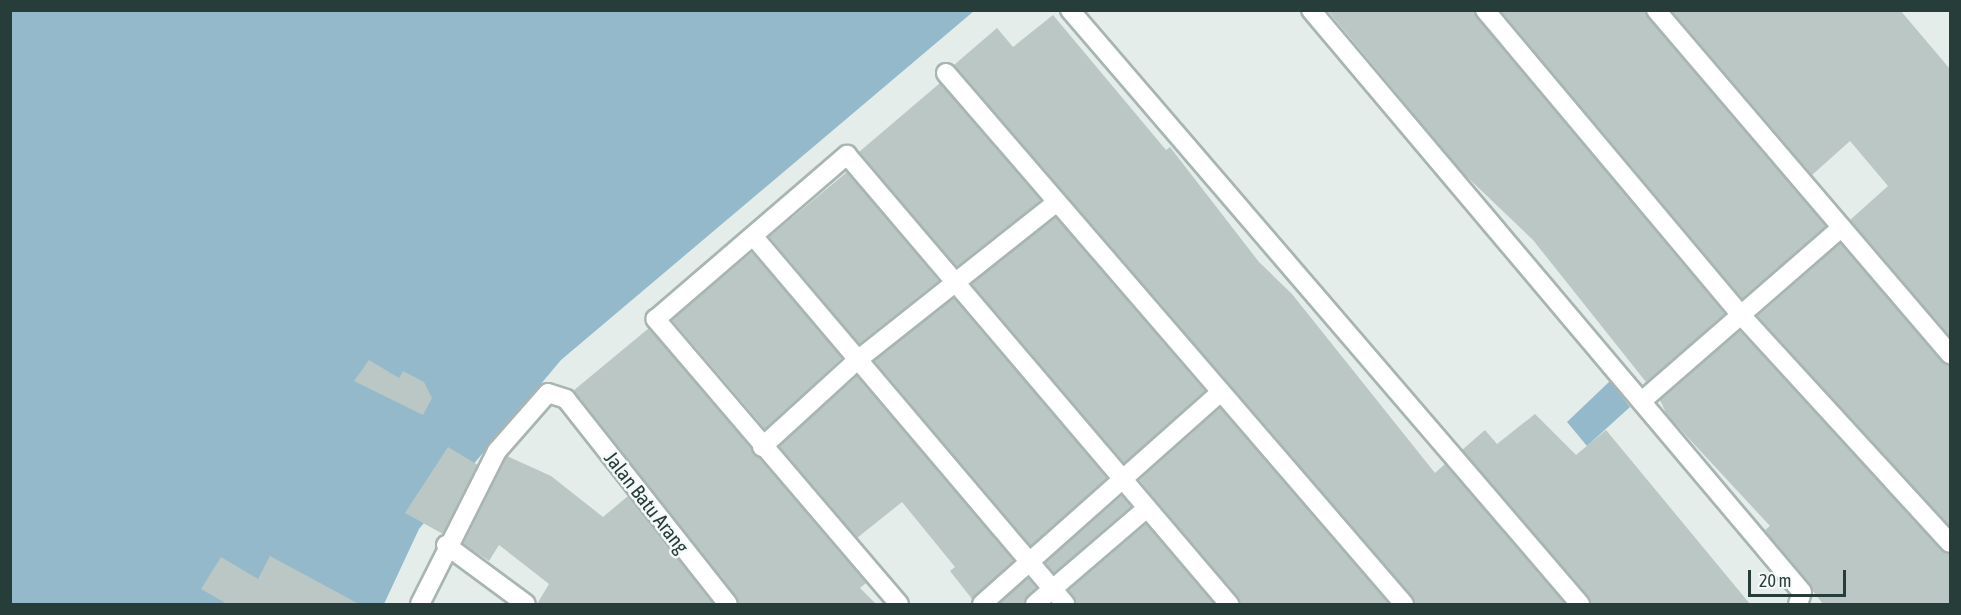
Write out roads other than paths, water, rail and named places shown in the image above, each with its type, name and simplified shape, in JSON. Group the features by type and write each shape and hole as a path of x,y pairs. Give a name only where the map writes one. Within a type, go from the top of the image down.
{"street":[{"path":"1070,10 1580,604"},
{"path":"1311,10 1643,400 1802,592 1798,604"},
{"path":"1485,10 1741,315 1950,543"},
{"path":"1656,10 1840,229 1950,354"},
{"path":"946,73 1054,204 1402,604"},
{"path":"898,604 762,447 656,319 848,155 1146,509 1229,604"},
{"path":"762,447 855,362 1054,204"},
{"path":"1643,400 1840,229"},
{"path":"754,237 855,362 1065,604"},
{"name":"Jalan Batu Arang","path":"446,545 497,451 526,415 548,393 566,399 728,604"},
{"path":"982,604 1220,393"},
{"path":"1035,604 1146,509"},
{"path":"420,604 446,545 526,604"}],"water":[{"path":"10,11 974,11 561,360 419,529 384,604 11,604"},
{"path":"1610,381 1630,407 1587,446 1567,422"}]}
